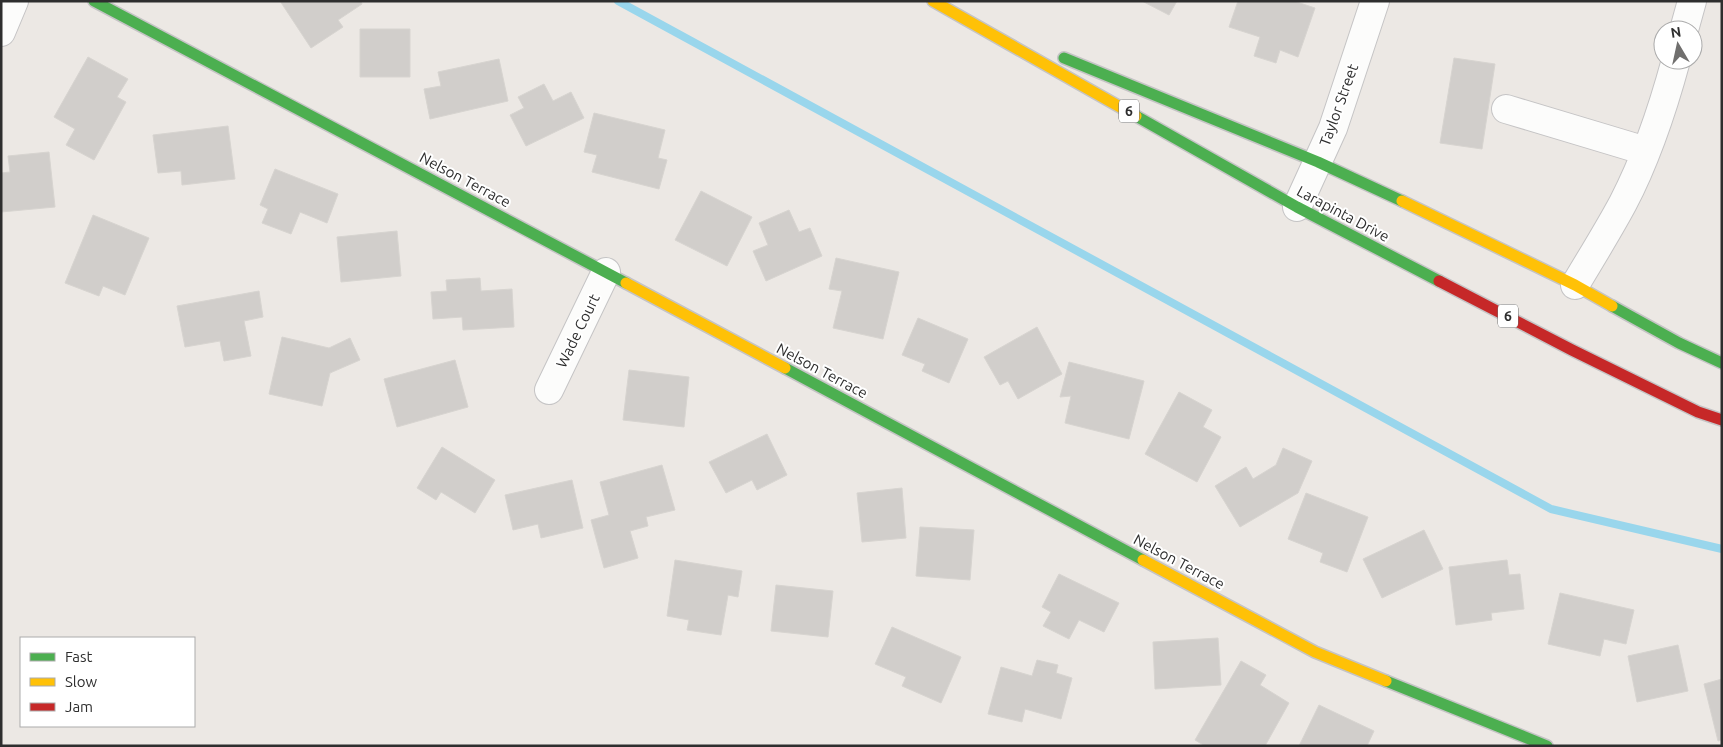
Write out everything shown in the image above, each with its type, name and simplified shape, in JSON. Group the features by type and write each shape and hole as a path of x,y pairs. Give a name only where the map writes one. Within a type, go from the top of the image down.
{"main road":[{"name":"Nelson Terrace","path":"94,1 606,272 1314,652 1547,746"},
{"name":"Larapinta Drive","path":"933,1 1297,207 1572,350 1698,412 1722,420"},
{"name":"Larapinta Drive","path":"961,16 1318,162 1450,224 1575,286 1722,363"}],"street":[{"path":"1,32 14,1"},
{"name":"Taylor Street","path":"1297,207 1334,128 1375,1"},
{"path":"1575,286 1623,203 1646,151 1673,70"},
{"path":"1506,109 1646,151"},
{"name":"Wade Court","path":"549,390 606,272"}],"building":[{"path":"280,1 361,1 362,4 338,20 343,27 311,48"},
{"path":"1142,1 1177,1 1169,15"},
{"path":"1238,1 1294,1 1315,8 1298,57 1280,50 1276,63 1254,56 1260,37 1229,27"},
{"path":"360,29 410,29 410,77 360,77"},
{"path":"88,57 128,79 117,97 126,102 94,160 66,145 75,129 54,117"},
{"path":"1454,58 1495,64 1482,149 1440,143"},
{"path":"499,59 508,101 430,119 424,89 441,86 438,72"},
{"path":"544,84 553,101 571,92 584,118 526,146 510,115 524,108 518,97"},
{"path":"594,113 665,130 658,158 667,160 659,189 592,172 597,155 584,152"},
{"path":"228,126 235,179 182,185 181,171 158,173 153,135"},
{"path":"49,152 55,207 1,212 1,173 10,172 8,156"},
{"path":"275,169 338,194 327,223 300,212 291,234 262,223 268,209 260,205"},
{"path":"701,191 752,217 727,266 675,240"},
{"path":"789,210 799,232 810,228 822,256 766,281 753,251 768,245 759,223"},
{"path":"93,215 149,238 125,295 103,286 99,296 65,283"},
{"path":"397,231 401,276 341,282 337,237"},
{"path":"836,258 899,272 883,339 833,328 842,291 829,289"},
{"path":"480,278 481,291 512,289 514,327 463,330 462,317 433,319 431,292 447,291 446,280"},
{"path":"259,291 263,317 244,321 251,356 224,361 220,341 185,347 177,306"},
{"path":"918,318 968,339 949,383 922,371 925,364 902,355"},
{"path":"1037,327 1062,374 1018,399 1008,381 1000,385 984,357"},
{"path":"282,337 329,348 350,338 360,360 330,373 322,406 269,394"},
{"path":"455,360 468,407 397,427 384,379"},
{"path":"1069,362 1144,381 1129,439 1065,423 1071,396 1060,397"},
{"path":"629,370 689,377 684,427 623,420"},
{"path":"1179,392 1212,410 1203,427 1221,437 1197,482 1145,454"},
{"path":"767,434 787,475 757,490 752,480 726,493 709,462"},
{"path":"442,447 495,480 475,513 441,492 436,500 417,488"},
{"path":"1283,448 1312,461 1298,493 1240,527 1215,486 1246,467 1253,479 1276,465"},
{"path":"662,465 675,510 646,517 648,526 630,531 638,558 604,568 591,520 609,515 600,482"},
{"path":"572,480 583,528 541,538 538,524 513,530 505,495"},
{"path":"902,488 906,538 862,542 857,493"},
{"path":"1306,493 1368,517 1347,572 1320,562 1323,553 1288,539"},
{"path":"920,527 974,530 970,580 916,576"},
{"path":"1424,530 1443,569 1382,598 1363,559"},
{"path":"675,560 742,571 738,597 728,595 721,635 687,630 689,620 667,616"},
{"path":"1507,560 1509,575 1520,574 1524,609 1491,613 1492,620 1456,625 1449,567"},
{"path":"1059,574 1119,603 1104,632 1079,620 1069,639 1043,626 1051,612 1042,607"},
{"path":"776,585 833,591 828,637 771,631"},
{"path":"1560,593 1634,610 1626,644 1604,639 1600,656 1548,644"},
{"path":"892,627 961,657 941,703 902,686 906,677 875,664"},
{"path":"1218,638 1221,685 1155,689 1153,642"},
{"path":"1678,645 1688,691 1637,702 1628,656"},
{"path":"1037,660 1058,665 1056,673 1072,678 1061,719 1025,709 1022,722 988,714 1001,667 1032,676"},
{"path":"1241,661 1266,675 1260,685 1289,703 1265,746 1205,746 1195,740"},
{"path":"1722,679 1722,740 1718,741 1704,684"},
{"path":"1319,705 1374,731 1367,746 1299,746"}],"waterway":[{"path":"618,1 1551,509 1722,549"}],"traffic: fast":[{"path":"94,1 626,283"},
{"path":"1064,58 1318,162 1402,201"},
{"path":"1136,116 1297,207 1439,281"},
{"path":"1612,306 1679,343 1722,363"},
{"path":"785,368 1143,560"},
{"path":"1386,681 1547,746"}],"traffic: slow":[{"path":"933,1 1136,116"},
{"path":"1402,201 1575,285 1612,306"},
{"path":"626,283 785,368"},
{"path":"1143,560 1315,652 1386,681"}],"traffic: jam":[{"path":"1439,281 1572,350 1698,412 1722,420"}]}
